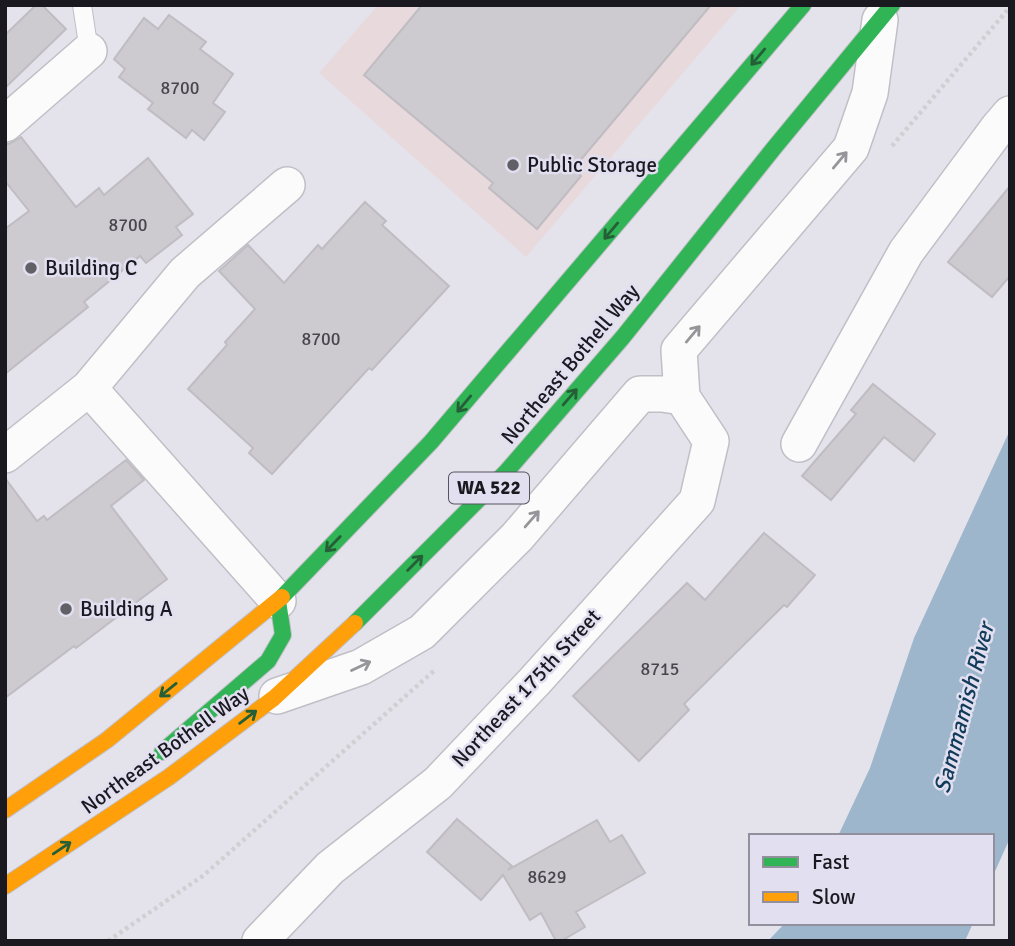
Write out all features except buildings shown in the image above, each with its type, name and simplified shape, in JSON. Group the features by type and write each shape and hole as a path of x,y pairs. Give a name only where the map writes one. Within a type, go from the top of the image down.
{"main road":[{"name":"Northeast Bothell Way","path":"5,810 107,740 278,601 431,442 803,5"},
{"name":"Northeast Bothell Way","path":"5,886 169,777 274,698 349,629 506,472 623,337 886,13"},
{"path":"152,761 268,661 283,635 278,601"},
{"path":"97,825 120,789"}],"street":[{"path":"274,698 361,667 422,632 517,537 640,394 682,397 679,350 851,148 870,93 886,13"},
{"path":"5,124 89,51"},
{"path":"799,444 906,252 1010,114"},
{"path":"5,455 89,388 185,273 287,185"},
{"path":"89,388 278,601"},
{"name":"Northeast 175th Street","path":"260,941 330,868 438,783 534,682 697,501 711,441 682,397"}],"lane":[{"path":"82,5 89,51"}],"path":[{"path":"108,941 204,876 440,664"}],"shaded area":[{"name":"Public Storage","path":"378,5 741,5 526,257 319,73"}],"water":[{"name":"Sammamish River","path":"1010,430 1010,838 994,874 994,834 839,834 870,768 914,638"},
{"path":"783,925 972,925 965,941 768,941"}],"traffic: fast":[{"path":"282,597 431,442 803,5"},
{"path":"355,623 506,472 623,337 892,5"},
{"path":"162,752 268,661 283,635 278,601"}],"traffic: slow":[{"path":"5,810 107,740 282,597"},
{"path":"5,886 169,777 274,698 355,623"}],"place":[{"name":"Public Storage","path":"513,165"},
{"name":"Building C","path":"31,268"},
{"name":"Building A","path":"66,609"}]}
